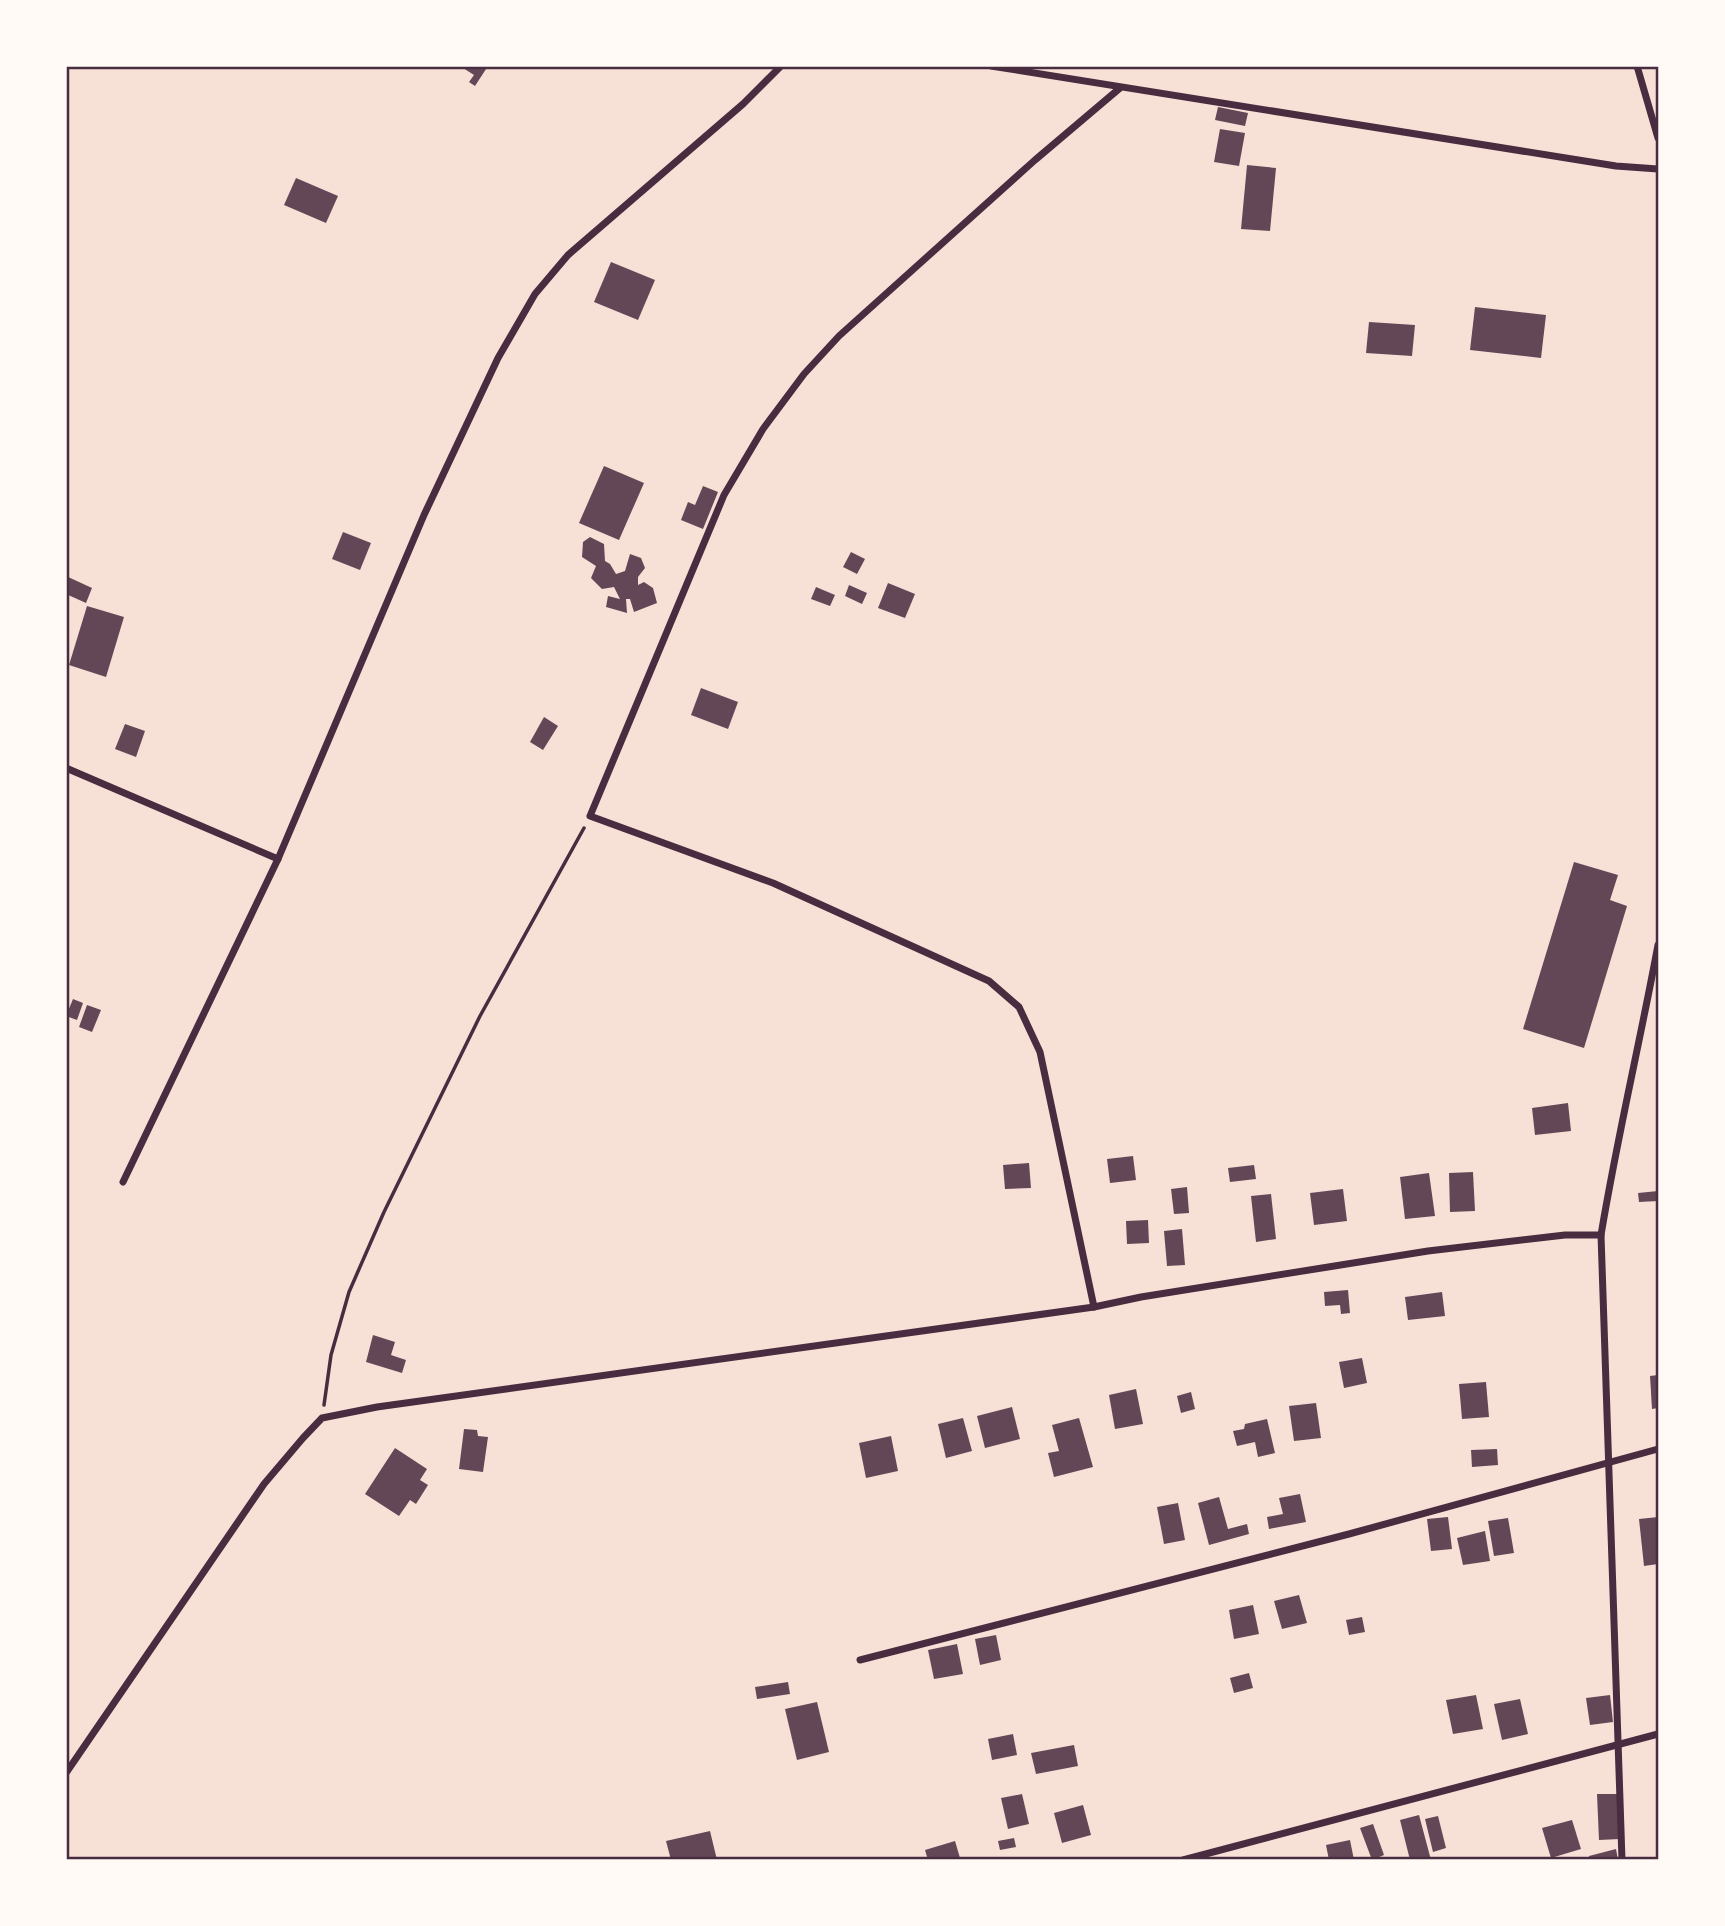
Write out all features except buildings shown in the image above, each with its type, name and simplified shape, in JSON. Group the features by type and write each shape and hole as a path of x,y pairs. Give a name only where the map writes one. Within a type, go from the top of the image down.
{"street":[{"path":"122,1182 278,859 424,515 498,358 535,294 568,255 743,104 782,66"},
{"path":"991,66 1616,166 1658,169"},
{"path":"1636,66 1658,138"},
{"path":"1094,1307 1040,1052 1019,1007 989,981 773,883 590,816 724,495 764,429 804,374 839,336 1035,160 1120,88"},
{"path":"66,768 278,859"},
{"path":"1622,1860 1601,1235 1658,945"},
{"path":"66,1773 264,1484 322,1418 377,1407 1094,1307 1428,1251 1565,1235 1601,1235"},
{"path":"860,1660 1336,1537 1658,1449"},
{"path":"1183,1860 1658,1734"}],"path":[{"path":"322,1418 331,1355 349,1293 384,1212 480,1016 590,816"}]}
